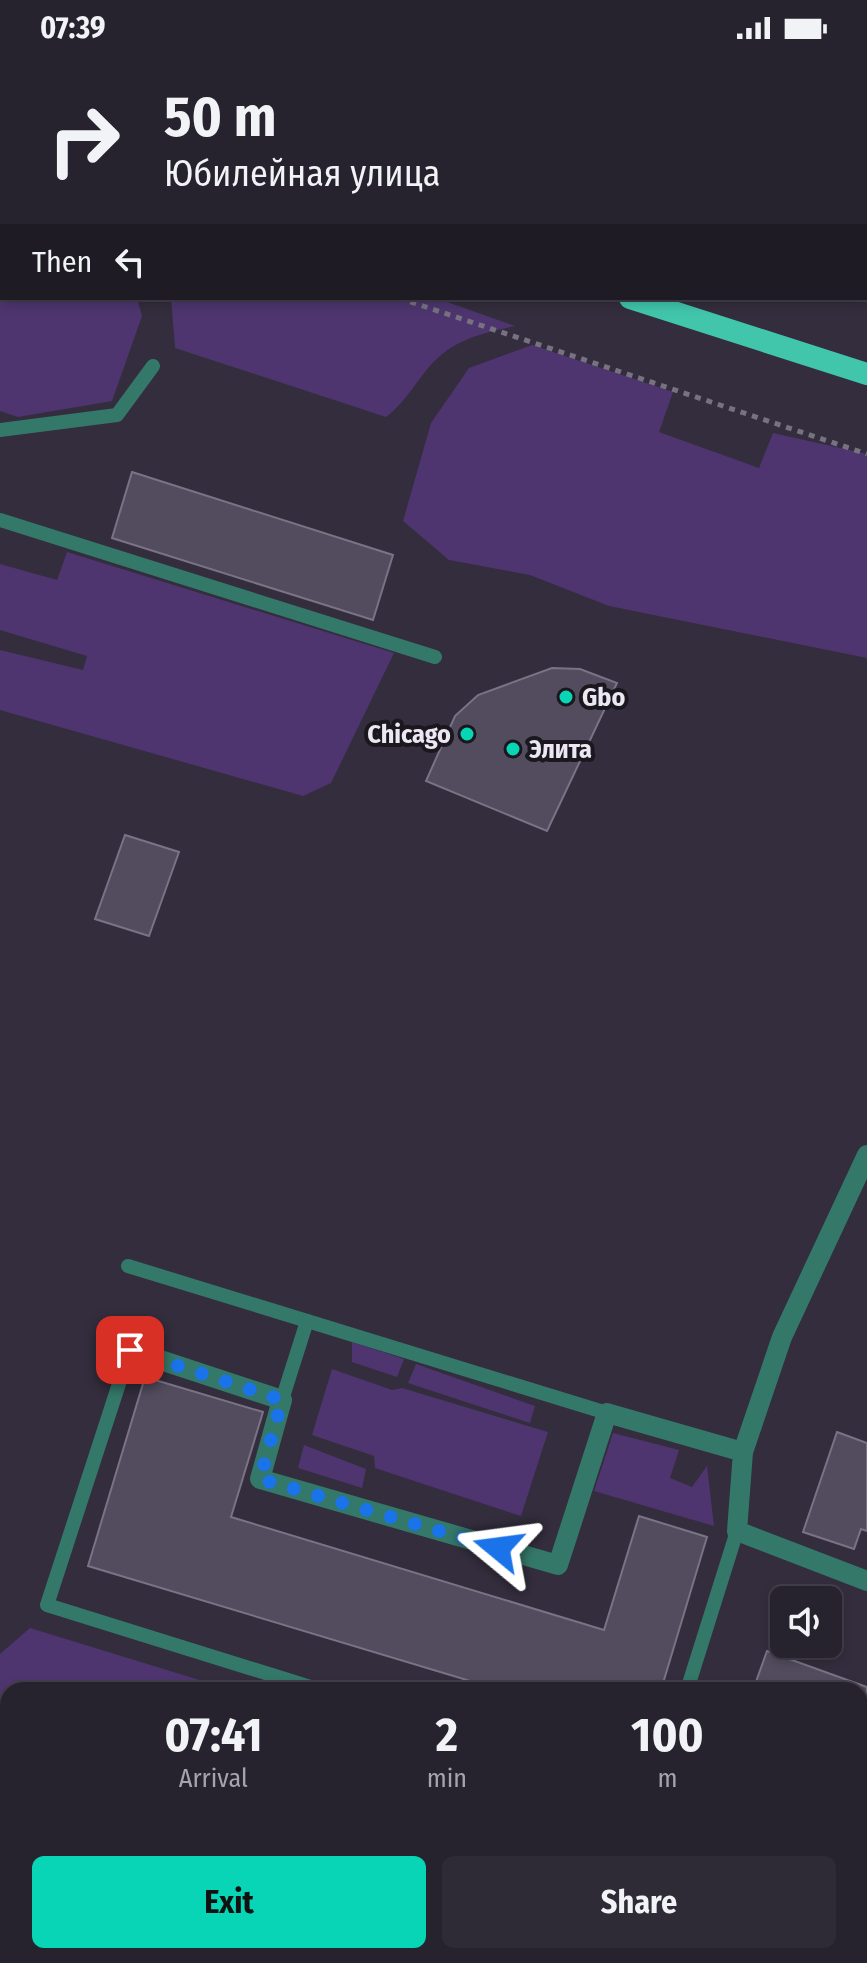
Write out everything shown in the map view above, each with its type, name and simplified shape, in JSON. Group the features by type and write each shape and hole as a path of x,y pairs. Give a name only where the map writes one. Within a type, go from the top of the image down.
{"highway":[{"path":"636,300 867,374"}],"street":[{"path":"867,1155 782,1337 743,1452 737,1531 867,1581"},
{"path":"130,1350 282,1400 260,1479 558,1565 607,1413 743,1452"}],"lane":[{"path":"0,430 117,415 153,366"},
{"path":"0,520 435,657"},
{"path":"128,1266 607,1413"},
{"path":"282,1400 307,1321"},
{"path":"130,1350 47,1605 294,1682"},
{"path":"690,1682 737,1531"}],"path":[{"path":"405,300 867,454"}],"shaded area":[{"path":"0,300 138,300 142,316 112,401 18,417 0,411"},
{"path":"171,300 442,300 515,326 476,336 448,350 386,417 175,348"},
{"path":"532,345 673,392 659,432 759,468 773,433 867,454 867,658 609,606 530,575 449,560 403,521 431,423 469,368"},
{"path":"67,552 394,653 331,783 303,796 0,710 0,650 83,670 87,656 0,630 0,564 57,580"},
{"path":"352,1342 404,1359 397,1377 352,1362"},
{"path":"416,1364 535,1406 530,1423 408,1383"},
{"path":"332,1369 392,1390 402,1388 548,1432 521,1516 375,1468 374,1456 312,1435"},
{"path":"613,1433 679,1450 670,1478 692,1487 707,1466 714,1526 594,1491"},
{"path":"304,1445 366,1469 362,1488 298,1468"},
{"path":"30,1628 206,1682 0,1682 0,1654"}],"building":[{"path":"132,472 393,555 373,620 112,538"},
{"name":"Элита","path":"552,668 580,669 617,683 547,831 426,781 455,716 478,695"},
{"path":"125,835 179,852 149,936 95,919"},
{"path":"145,1377 263,1412 231,1517 604,1630 639,1516 707,1537 663,1682 473,1682 88,1566"},
{"path":"837,1432 867,1443 867,1531 861,1529 854,1549 803,1532"},
{"path":"767,1651 770,1658 786,1658 853,1682 756,1682"}],"place":[{"name":"Gbo","path":"566,697"},
{"name":"Chicago","path":"467,734"},
{"name":"Элита","path":"513,749"}],"route":[{"path":"130,1350 282,1400 260,1479 498,1548"}]}
